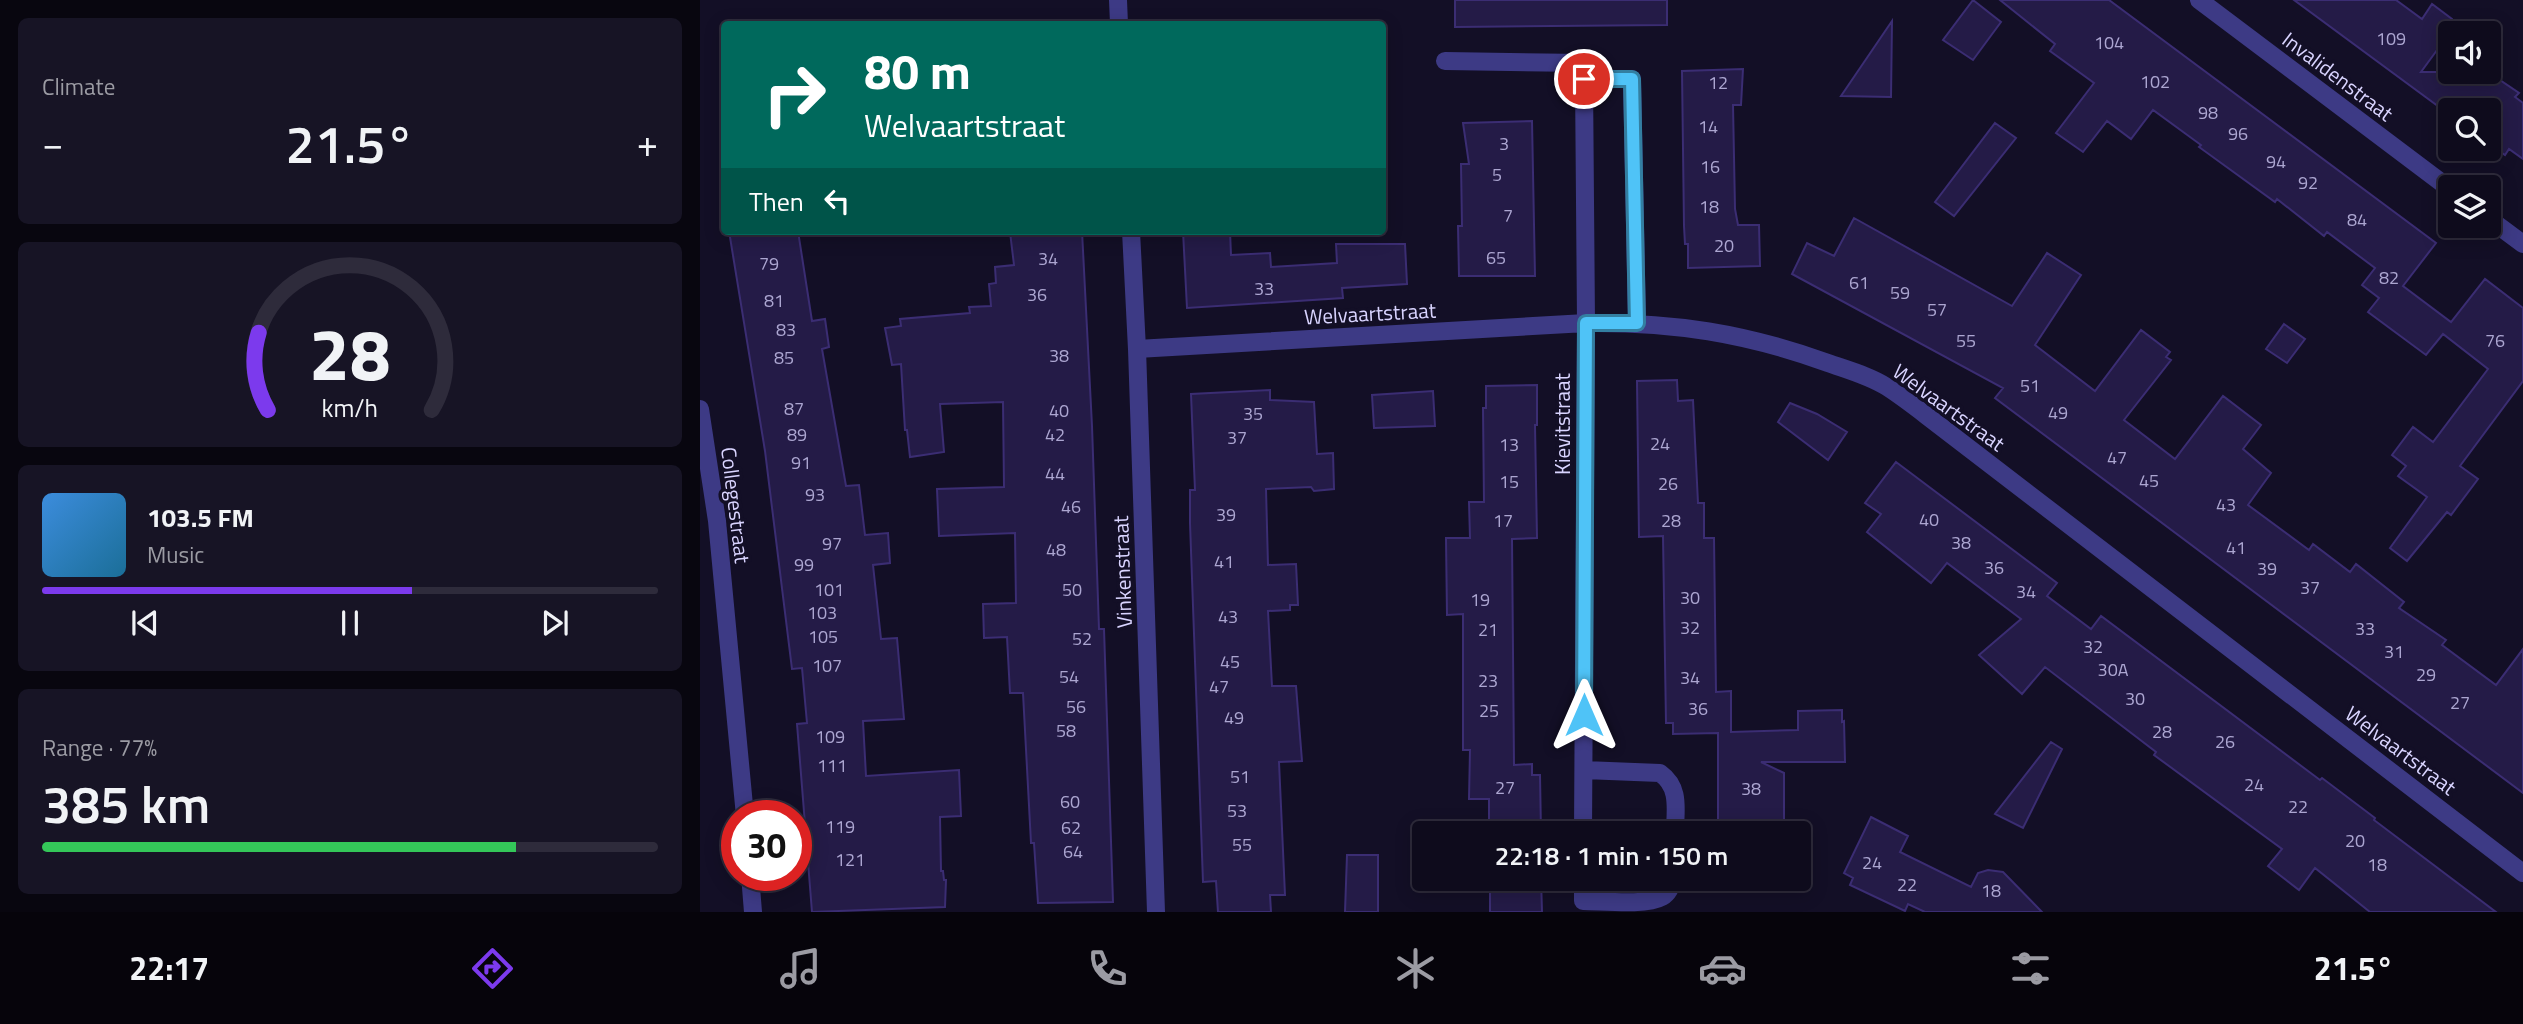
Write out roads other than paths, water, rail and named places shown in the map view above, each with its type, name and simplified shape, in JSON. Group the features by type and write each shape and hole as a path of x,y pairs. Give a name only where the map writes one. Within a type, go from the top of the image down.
{"street":[{"path":"1118,0 1119,21"},
{"name":"Invalidenstraat","path":"2199,0 2438,180"},
{"path":"1445,61 1585,63 1584,79 1632,79 1637,323"},
{"name":"Kievitstraat","path":"1583,821 1586,323 1584,79"},
{"path":"2501,228 2523,244"},
{"name":"Vinkenstraat","path":"1130,235 1137,349 1156,912"},
{"name":"Welvaartstraat","path":"1137,349 1586,323 1637,323 1738,335 1820,360 1886,386 2523,873"},
{"name":"Collegestraat","path":"700,409 717,521 743,800"},
{"path":"1584,771 1660,773 1670,780 1675,792 1675,821"},
{"path":"751,891 752,912"},
{"path":"1583,891 1583,901 1650,901 1663,897 1668,891"}]}
